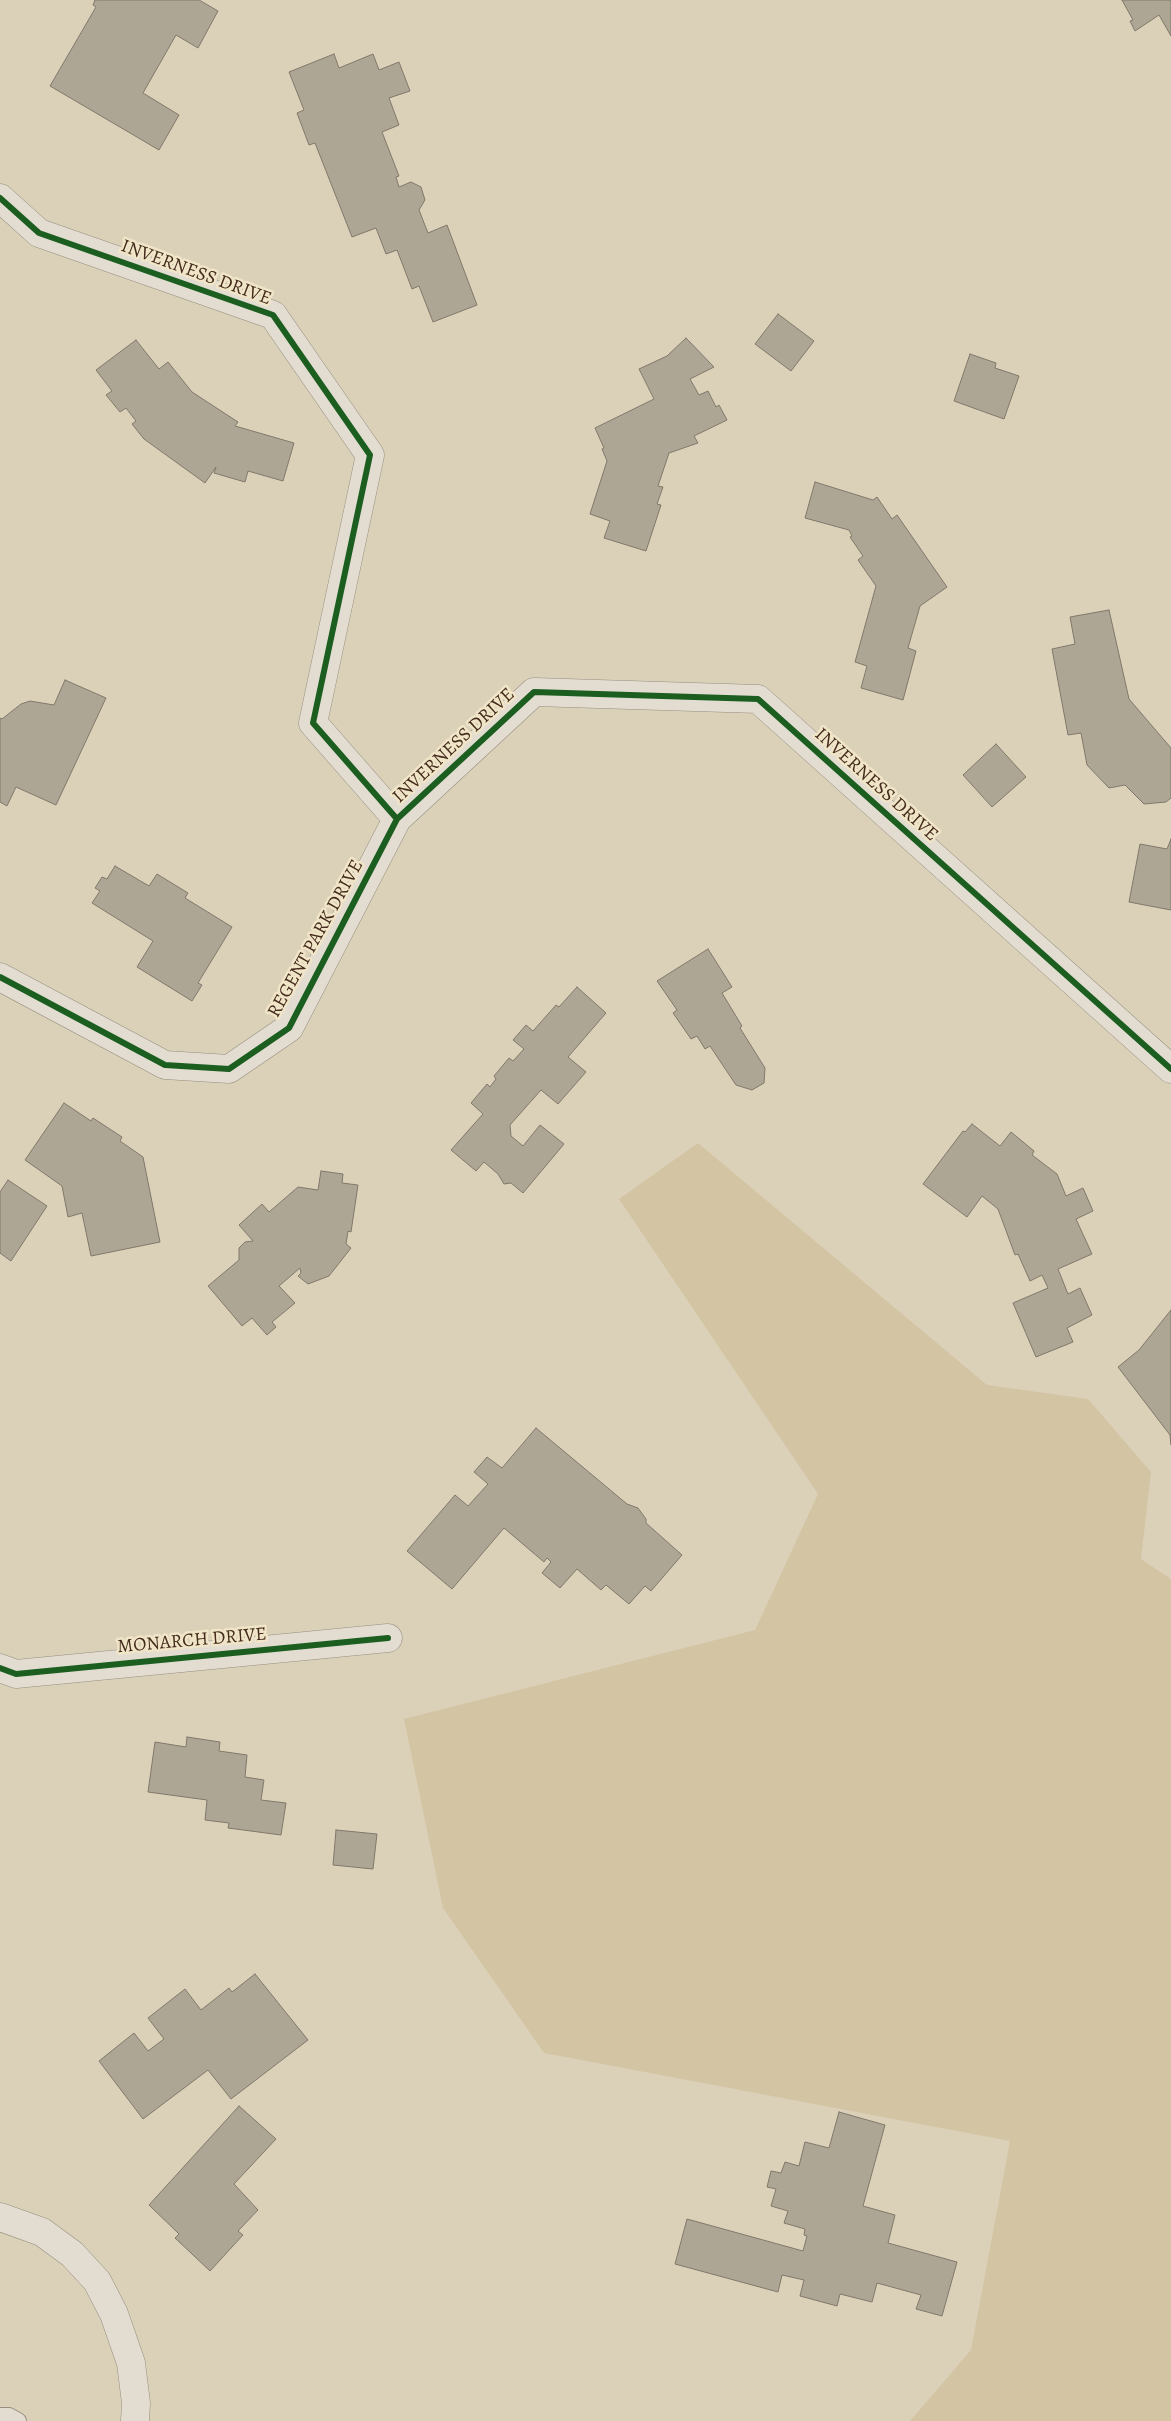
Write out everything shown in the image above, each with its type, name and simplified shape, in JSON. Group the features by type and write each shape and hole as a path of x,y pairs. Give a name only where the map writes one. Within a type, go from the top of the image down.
{"street":[{"name":"INVERNESS DRIVE","path":"0,198 39,233 273,315 370,455 313,723 397,819 534,692 758,699 1171,1069"},
{"name":"REGENT PARK DRIVE","path":"0,977 165,1065 229,1069 289,1028 397,819"},
{"name":"MONARCH DRIVE","path":"0,1668 16,1674 388,1638"},
{"path":"0,2217 42,2232 72,2254 97,2281 114,2314 131,2363 136,2403 134,2421"}],"lane":[{"path":"0,2416 9,2416 18,2421"}],"shaded area":[{"path":"698,1143 987,1385 1088,1399 1151,1472 1141,1559 1171,1579 1171,2421 910,2421 971,2350 1010,2141 544,2053 443,1908 404,1719 755,1630 818,1494 619,1199"}],"building":[{"path":"95,0 199,0 218,11 198,48 176,35 143,93 179,115 159,150 50,86 96,7 93,5"},
{"path":"1122,0 1171,0 1171,36 1159,15 1135,31 1130,21 1133,20"},
{"path":"334,54 339,68 373,54 379,70 399,62 410,91 389,98 399,125 382,132 399,176 396,177 399,187 411,182 421,187 425,200 419,210 428,233 447,225 477,305 433,322 419,286 412,289 397,250 386,254 376,228 352,237 315,143 309,145 297,113 304,110 289,72"},
{"path":"778,314 814,341 791,371 755,344"},
{"path":"686,338 714,367 690,379 699,395 708,391 716,407 719,405 727,420 694,436 698,443 669,453 658,486 663,487 657,504 661,505 646,551 604,538 610,521 590,514 607,461 602,449 604,448 595,428 654,399 639,369 667,356"},
{"path":"136,340 159,369 168,362 192,392 238,422 235,426 294,443 283,481 248,471 245,482 214,473 216,467 205,483 144,439 132,424 136,421 126,408 120,412 106,395 112,391 96,370"},
{"path":"970,354 996,363 995,368 1019,376 1004,419 954,401"},
{"path":"815,482 873,500 877,497 892,519 897,515 947,587 920,606 908,648 916,651 903,700 861,688 867,666 855,662 876,586 858,560 863,556 850,537 852,536 849,530 805,518"},
{"path":"1109,610 1129,699 1171,748 1171,798 1166,802 1144,804 1125,785 1109,788 1087,765 1081,733 1068,735 1052,649 1075,644 1070,617"},
{"path":"65,680 106,698 56,805 16,787 7,806 0,802 0,718 2,719 21,704 30,701 54,705"},
{"path":"996,744 1026,777 992,807 963,775"},
{"path":"1171,839 1171,910 1129,902 1140,844 1167,849"},
{"path":"115,866 149,886 157,874 188,893 185,898 232,927 198,983 202,985 192,1001 137,967 153,941 92,903 100,891 95,888 102,877 107,879"},
{"path":"708,949 732,987 722,993 742,1026 740,1028 765,1068 764,1083 752,1090 736,1085 710,1046 705,1049 697,1036 691,1039 673,1013 677,1010 657,981"},
{"path":"577,987 606,1013 568,1057 586,1072 558,1104 541,1090 510,1125 511,1136 523,1146 540,1125 564,1144 523,1193 511,1183 504,1184 498,1174 484,1162 476,1171 451,1150 483,1114 471,1103 487,1084 490,1087 496,1079 494,1076 509,1058 513,1061 524,1049 513,1040 526,1025 533,1031 556,1005 559,1007"},
{"path":"64,1103 91,1121 93,1118 122,1137 120,1141 143,1157 160,1242 91,1256 82,1213 68,1217 62,1186 25,1160"},
{"path":"972,1124 1000,1146 1011,1132 1034,1151 1032,1155 1057,1174 1066,1196 1083,1188 1093,1211 1076,1219 1092,1254 1058,1269 1068,1294 1080,1288 1092,1315 1067,1328 1073,1342 1036,1357 1013,1303 1048,1288 1042,1275 1030,1281 1018,1254 1015,1255 998,1209 982,1196 967,1217 923,1184 963,1131 965,1132"},
{"path":"321,1171 343,1174 342,1183 358,1185 351,1232 348,1231 346,1244 351,1248 329,1276 308,1284 298,1276 301,1273 300,1268 279,1286 295,1303 272,1322 276,1327 267,1335 252,1318 242,1326 208,1286 239,1260 239,1248 245,1242 253,1241 239,1225 262,1204 269,1212 298,1187 318,1190"},
{"path":"8,1180 47,1206 11,1261 0,1253 0,1192"},
{"path":"1171,1310 1171,1445 1170,1435 1118,1367 1139,1350"},
{"path":"536,1428 627,1504 638,1508 646,1519 646,1523 682,1555 651,1591 645,1586 629,1604 606,1585 601,1590 577,1569 560,1588 542,1573 551,1562 547,1558 544,1562 504,1528 452,1589 407,1551 455,1495 468,1506 488,1484 474,1472 487,1457 502,1468"},
{"path":"187,1737 220,1742 219,1751 247,1755 245,1777 264,1780 261,1800 286,1803 281,1835 228,1828 229,1823 205,1820 207,1800 148,1792 155,1742 186,1747"},
{"path":"336,1830 377,1834 373,1869 333,1865"},
{"path":"255,1974 308,2040 231,2099 208,2070 143,2119 99,2061 134,2033 148,2051 164,2039 148,2018 185,1989 201,2010 229,1988 232,1992"},
{"path":"239,2106 276,2139 234,2184 258,2210 238,2231 243,2235 210,2271 175,2238 179,2234 149,2205"},
{"path":"839,2112 885,2125 863,2206 895,2215 888,2243 957,2262 942,2316 916,2309 921,2295 877,2283 872,2302 840,2294 837,2306 800,2296 804,2280 782,2275 778,2292 675,2264 687,2219 803,2251 807,2236 804,2235 805,2229 784,2223 788,2211 771,2206 776,2189 767,2187 771,2171 781,2173 785,2162 799,2166 805,2142 829,2148"}],"cycle path":[{"path":"0,198 39,233 273,315 370,455 313,723 397,819"},
{"path":"0,977 165,1065 229,1069 289,1028 397,819 534,692 758,699 1171,1069"},
{"path":"0,1668 16,1674 388,1638"}]}
